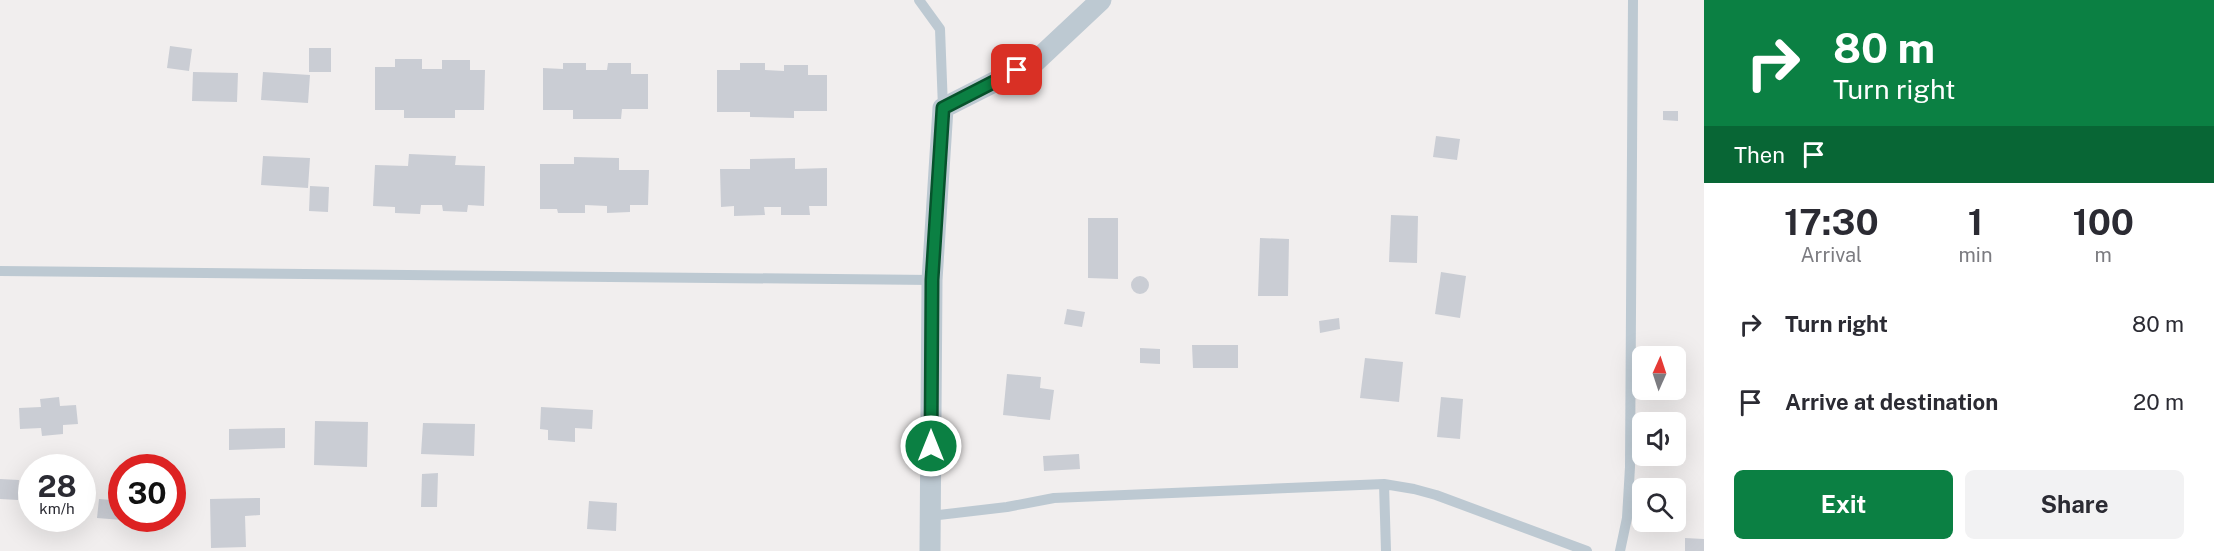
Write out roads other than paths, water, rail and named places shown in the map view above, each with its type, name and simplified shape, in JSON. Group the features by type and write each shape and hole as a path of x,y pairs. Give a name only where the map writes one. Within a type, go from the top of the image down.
{"street":[{"path":"930,551 932,280 943,108 1036,61 1101,0"}],"lane":[{"path":"919,0 940,29 943,108"},
{"path":"1620,551 1627,518 1630,467 1633,0"},
{"path":"0,271 932,280"},
{"path":"930,516 1007,507 1054,498 1384,484 1414,489 1445,498 1587,551"},
{"path":"1384,484 1386,551"}]}
